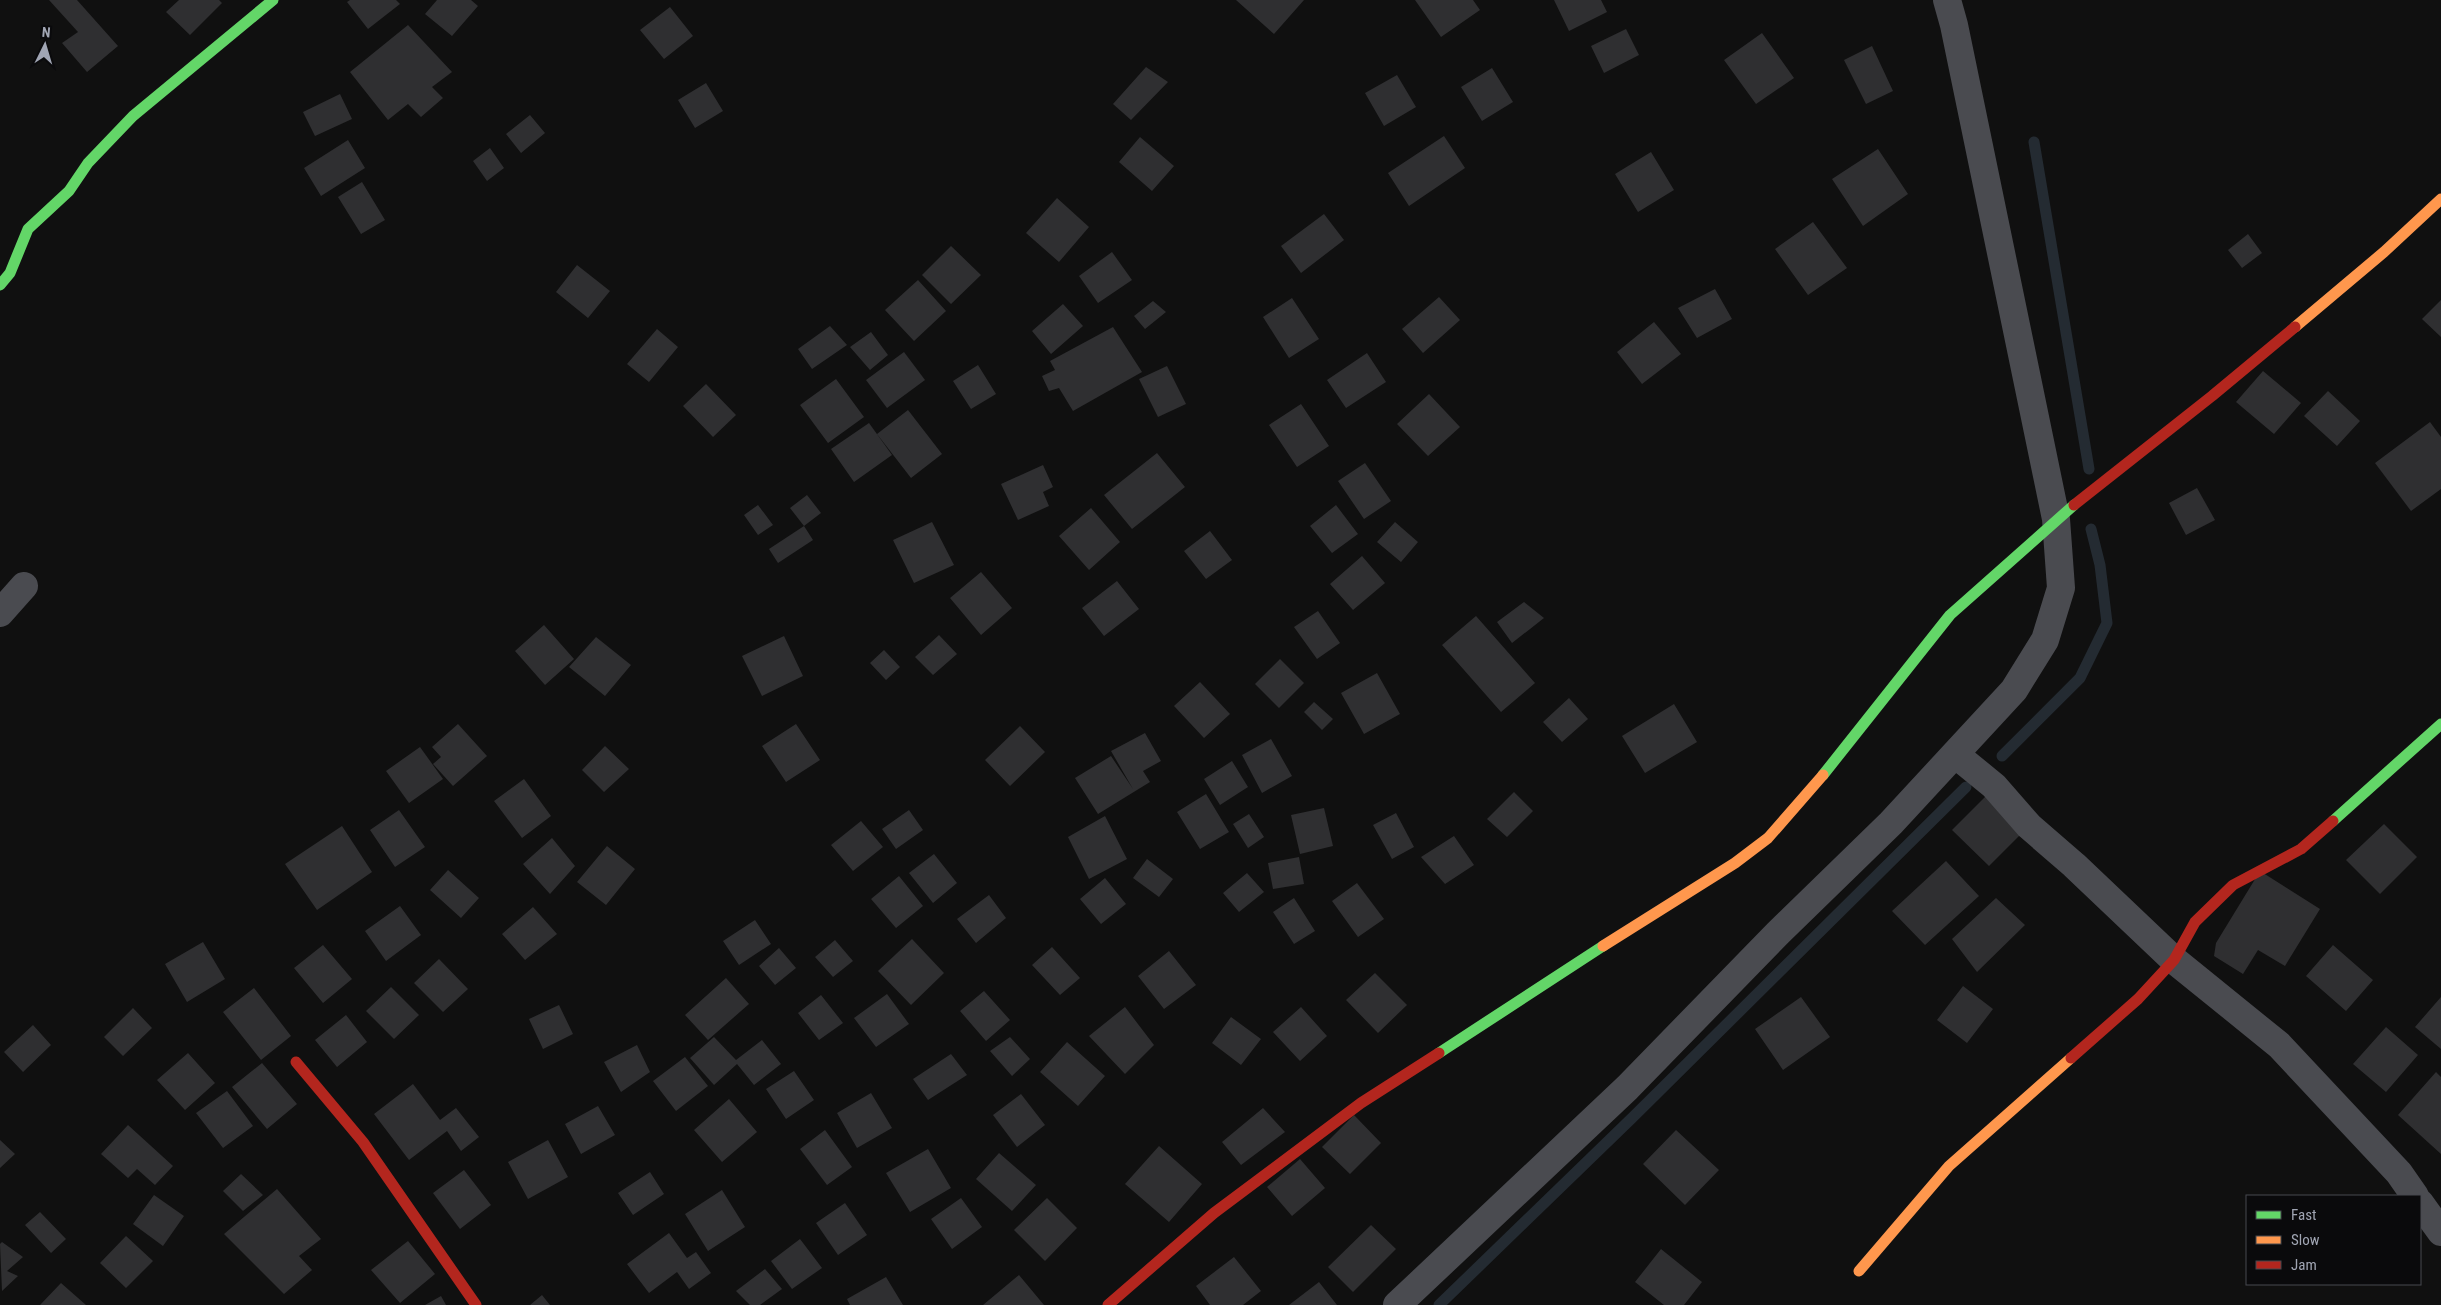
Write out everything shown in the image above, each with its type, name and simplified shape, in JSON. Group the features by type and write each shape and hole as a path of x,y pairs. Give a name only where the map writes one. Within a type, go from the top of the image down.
{"street":[{"path":"0,285 10,273 28,229 68,191 88,163 133,116 273,0"},
{"path":"1397,1305 1627,1088 1778,933 1891,823 1956,755 2014,690 2045,640 2061,588 2056,519 1954,25 1947,0"},
{"path":"1108,1305 1214,1213 1361,1103 1581,960 1735,863 1768,838 1844,751 1950,615 2009,564 2056,519 2212,396 2384,252 2441,199"},
{"path":"0,613 24,586"},
{"path":"1859,1271 1949,1166 2138,999 2174,960 2195,922 2233,884 2301,849 2441,724"},
{"path":"1956,755 1994,786 2029,826 2074,865 2174,960 2279,1046 2399,1173 2414,1195"},
{"path":"296,1062 363,1142 476,1305"},
{"path":"2421,1203 2441,1232"}],"building":[{"path":"49,0 77,0 118,46 87,72 62,43 78,32"},
{"path":"179,0 219,0 222,3 190,35 166,12"},
{"path":"350,0 396,0 400,4 368,29 347,2"},
{"path":"437,0 471,0 478,6 452,36 425,14"},
{"path":"1236,0 1304,0 1274,34"},
{"path":"1415,0 1473,0 1480,10 1441,37"},
{"path":"1554,0 1601,0 1607,12 1569,31"},
{"path":"670,7 693,36 664,59 640,30"},
{"path":"408,25 452,72 432,87 443,98 421,117 408,104 388,120 350,72"},
{"path":"1626,29 1639,55 1604,73 1591,46"},
{"path":"1762,33 1794,78 1756,104 1724,60"},
{"path":"1872,46 1893,91 1866,104 1844,60"},
{"path":"1146,67 1168,82 1131,120 1113,104"},
{"path":"1492,68 1513,102 1482,121 1461,87"},
{"path":"1397,75 1416,107 1384,126 1365,93"},
{"path":"706,83 723,111 695,128 678,100"},
{"path":"340,94 352,119 315,136 303,112"},
{"path":"530,115 545,133 521,153 506,134"},
{"path":"1444,136 1465,168 1409,206 1388,173"},
{"path":"1140,137 1174,166 1152,191 1119,162"},
{"path":"348,140 365,168 321,196 304,168"},
{"path":"490,148 504,168 487,181 473,161"},
{"path":"1878,149 1908,194 1863,226 1832,179"},
{"path":"1651,152 1674,190 1638,212 1615,174"},
{"path":"362,182 385,220 361,234 338,197"},
{"path":"1057,198 1089,227 1059,262 1026,233"},
{"path":"1324,214 1344,240 1301,273 1281,246"},
{"path":"1813,222 1847,268 1808,295 1775,249"},
{"path":"2248,234 2262,253 2242,268 2228,250"},
{"path":"951,246 981,275 951,304 922,275"},
{"path":"1112,252 1132,280 1098,303 1079,276"},
{"path":"577,265 610,291 588,318 556,292"},
{"path":"918,280 946,311 914,341 885,310"},
{"path":"1715,289 1732,319 1697,338 1678,308"},
{"path":"1439,297 1460,320 1423,353 1402,329"},
{"path":"1292,298 1319,339 1289,358 1263,317"},
{"path":"2441,300 2441,337 2422,319"},
{"path":"1153,301 1166,312 1145,329 1134,316"},
{"path":"1063,304 1083,326 1051,354 1032,331"},
{"path":"1654,322 1681,354 1642,384 1617,352"},
{"path":"830,326 847,345 812,369 798,349"},
{"path":"1113,327 1142,372 1073,411 1059,388 1049,391 1042,376 1055,370 1050,361"},
{"path":"657,329 678,347 649,382 627,364"},
{"path":"871,332 888,355 870,370 850,347"},
{"path":"904,352 925,380 887,408 866,380"},
{"path":"1367,353 1386,382 1346,408 1327,380"},
{"path":"978,365 996,394 971,409 953,381"},
{"path":"1167,366 1186,404 1158,417 1139,379"},
{"path":"2263,371 2301,403 2274,434 2236,402"},
{"path":"836,379 864,417 828,443 800,405"},
{"path":"706,384 736,415 713,437 683,406"},
{"path":"2328,391 2360,421 2337,446 2304,416"},
{"path":"1429,394 1460,427 1428,456 1397,424"},
{"path":"1301,404 1329,446 1297,467 1269,425"},
{"path":"908,410 942,454 911,478 877,434"},
{"path":"2430,422 2441,437 2441,489 2411,511 2375,463"},
{"path":"869,423 892,455 854,482 831,449"},
{"path":"1157,453 1185,487 1132,529 1104,495"},
{"path":"1365,463 1391,501 1364,519 1338,481"},
{"path":"1043,465 1053,487 1043,492 1049,506 1018,520 1001,484"},
{"path":"2197,488 2215,520 2186,535 2169,503"},
{"path":"807,495 821,513 804,526 790,508"},
{"path":"758,505 773,525 758,535 744,515"},
{"path":"1336,505 1358,534 1332,553 1310,526"},
{"path":"1091,508 1120,542 1089,570 1059,536"},
{"path":"932,522 954,565 914,583 893,540"},
{"path":"1395,522 1418,542 1401,562 1377,542"},
{"path":"804,526 813,540 778,563 769,549"},
{"path":"1210,531 1232,560 1206,579 1184,551"},
{"path":"1362,556 1385,583 1353,610 1330,584"},
{"path":"981,572 1012,608 981,635 950,598"},
{"path":"1117,581 1139,609 1104,636 1082,608"},
{"path":"1524,602 1544,618 1512,643 1497,622"},
{"path":"1318,611 1340,643 1317,659 1294,627"},
{"path":"1476,616 1535,683 1501,712 1442,645"},
{"path":"544,625 574,659 545,685 515,651"},
{"path":"939,635 957,654 933,675 915,657"},
{"path":"784,636 803,676 762,696 742,656"},
{"path":"596,637 631,665 605,696 569,667"},
{"path":"884,650 900,667 886,680 870,663"},
{"path":"1280,659 1304,683 1279,708 1255,684"},
{"path":"1377,673 1400,714 1364,734 1341,693"},
{"path":"1200,682 1230,714 1204,738 1174,706"},
{"path":"1569,698 1588,719 1562,742 1543,722"},
{"path":"1314,702 1333,719 1322,730 1304,712"},
{"path":"1674,704 1697,742 1645,773 1622,736"},
{"path":"458,724 487,756 453,786 433,764 441,757 432,747"},
{"path":"796,724 820,760 786,782 762,746"},
{"path":"1020,726 1045,752 1010,786 985,760"},
{"path":"1145,733 1161,761 1143,771 1150,782 1098,814 1075,778 1111,756 1133,789 1111,751"},
{"path":"1271,739 1292,776 1262,793 1242,755"},
{"path":"605,746 629,769 604,792 582,770"},
{"path":"420,747 443,779 409,803 386,771"},
{"path":"1232,761 1248,787 1220,805 1204,779"},
{"path":"524,779 551,816 522,838 494,801"},
{"path":"1514,792 1533,811 1507,837 1487,819"},
{"path":"1206,794 1229,832 1200,849 1177,812"},
{"path":"1986,796 2023,832 1989,866 1952,830"},
{"path":"1324,808 1333,846 1300,854 1291,815"},
{"path":"399,810 425,847 395,867 370,830"},
{"path":"909,810 923,830 896,849 882,829"},
{"path":"1396,813 1414,847 1392,859 1373,825"},
{"path":"1249,814 1264,837 1248,848 1233,824"},
{"path":"1105,816 1127,859 1089,879 1068,837"},
{"path":"861,821 883,847 853,871 831,845"},
{"path":"2384,824 2417,857 2380,894 2346,860"},
{"path":"342,826 372,872 317,910 285,864"},
{"path":"1454,836 1474,865 1445,884 1421,857"},
{"path":"552,838 575,866 550,894 523,864"},
{"path":"607,846 635,869 606,905 577,882"},
{"path":"934,854 957,883 933,903 909,873"},
{"path":"1299,857 1304,884 1273,889 1268,863"},
{"path":"1147,859 1173,879 1159,897 1133,878"},
{"path":"1946,861 1979,896 1925,945 1892,911"},
{"path":"448,870 479,898 461,918 430,890"},
{"path":"2260,871 2320,909 2285,966 2258,950 2243,974 2214,956 2216,943"},
{"path":"1247,873 1264,892 1239,912 1223,893"},
{"path":"899,876 923,906 896,928 871,899"},
{"path":"1105,878 1126,904 1101,924 1080,899"},
{"path":"1357,883 1384,919 1358,937 1332,901"},
{"path":"989,895 1006,918 976,943 957,919"},
{"path":"1294,898 1315,931 1294,944 1273,912"},
{"path":"1996,898 2025,925 1977,972 1952,939"},
{"path":"400,906 421,935 386,961 365,931"},
{"path":"533,907 557,934 525,960 502,934"},
{"path":"755,920 771,944 739,965 723,941"},
{"path":"912,939 944,973 911,1005 878,971"},
{"path":"835,940 853,961 833,977 815,957"},
{"path":"203,942 225,979 187,1002 165,964"},
{"path":"323,945 352,979 323,1003 294,968"},
{"path":"2333,945 2373,980 2346,1011 2306,976"},
{"path":"1052,947 1080,978 1060,995 1032,965"},
{"path":"779,948 796,968 775,985 759,966"},
{"path":"1169,951 1196,985 1164,1009 1138,976"},
{"path":"439,959 468,989 443,1012 414,983"},
{"path":"1375,973 1407,1005 1378,1033 1346,1000"},
{"path":"726,978 749,1004 708,1040 685,1015"},
{"path":"1963,986 1993,1009 1967,1043 1937,1020"},
{"path":"391,987 419,1015 394,1039 366,1011"},
{"path":"254,988 291,1036 261,1060 223,1012"},
{"path":"984,991 1010,1020 986,1041 960,1011"},
{"path":"887,994 909,1024 876,1047 854,1018"},
{"path":"821,995 843,1023 819,1040 798,1013"},
{"path":"1801,997 1830,1037 1783,1070 1755,1029"},
{"path":"2441,997 2441,1049 2415,1027"},
{"path":"559,1005 573,1034 543,1049 529,1019"},
{"path":"1125,1007 1154,1045 1125,1074 1089,1036"},
{"path":"1301,1007 1327,1036 1300,1061 1273,1032"},
{"path":"133,1008 152,1028 123,1056 104,1037"},
{"path":"346,1015 367,1042 337,1067 315,1040"},
{"path":"1231,1017 1261,1039 1241,1065 1212,1043"},
{"path":"33,1025 51,1045 23,1072 4,1052"},
{"path":"2386,1027 2418,1055 2386,1092 2353,1064"},
{"path":"714,1037 736,1060 762,1040 781,1064 754,1085 737,1064 714,1085 690,1058"},
{"path":"1010,1037 1030,1059 1012,1076 990,1051"},
{"path":"1067,1042 1105,1076 1078,1106 1040,1072"},
{"path":"637,1045 650,1072 621,1092 604,1062"},
{"path":"188,1053 215,1083 185,1110 157,1080"},
{"path":"951,1054 967,1075 928,1100 913,1079"},
{"path":"685,1057 708,1086 676,1111 653,1081"},
{"path":"262,1063 297,1104 267,1129 232,1087"},
{"path":"794,1071 814,1100 786,1119 766,1089"},
{"path":"2436,1072 2441,1077 2441,1154 2398,1115"},
{"path":"413,1084 440,1120 456,1108 479,1137 461,1151 447,1131 409,1160 374,1114"},
{"path":"227,1091 253,1126 223,1148 196,1113"},
{"path":"871,1093 892,1128 857,1148 837,1113"},
{"path":"1021,1094 1045,1125 1017,1147 993,1115"},
{"path":"729,1099 757,1132 722,1162 694,1130"},
{"path":"598,1106 615,1135 581,1154 565,1124"},
{"path":"1263,1108 1285,1132 1241,1165 1222,1142"},
{"path":"1354,1115 1381,1143 1350,1174 1322,1147"},
{"path":"128,1125 173,1166 155,1185 137,1169 128,1178 101,1154"},
{"path":"825,1130 852,1167 827,1185 800,1149"},
{"path":"1676,1130 1719,1170 1685,1205 1643,1164"},
{"path":"0,1140 15,1154 0,1168"},
{"path":"548,1140 568,1177 528,1199 508,1162"},
{"path":"1159,1146 1202,1184 1169,1222 1125,1184"},
{"path":"928,1149 951,1188 910,1212 886,1173"},
{"path":"999,1153 1036,1185 1012,1211 976,1179"},
{"path":"1300,1159 1325,1188 1292,1216 1267,1187"},
{"path":"464,1170 491,1205 460,1229 433,1193"},
{"path":"650,1172 664,1194 633,1215 618,1193"},
{"path":"241,1174 263,1195 243,1211 223,1191"},
{"path":"277,1189 321,1239 299,1256 312,1270 284,1294 224,1234"},
{"path":"722,1190 745,1227 708,1251 685,1214"},
{"path":"154,1195 184,1216 163,1246 133,1224"},
{"path":"961,1198 982,1227 952,1249 931,1219"},
{"path":"1047,1198 1077,1228 1045,1261 1014,1230"},
{"path":"845,1203 867,1235 838,1255 816,1223"},
{"path":"40,1212 66,1239 51,1253 25,1225"},
{"path":"1371,1225 1396,1249 1353,1292 1328,1267"},
{"path":"669,1233 687,1258 696,1252 711,1273 689,1289 677,1272 649,1293 627,1264"},
{"path":"126,1236 153,1261 126,1288 100,1263"},
{"path":"800,1239 822,1268 792,1289 771,1261"},
{"path":"408,1241 435,1274 400,1303 371,1270"},
{"path":"2,1242 23,1257 7,1271 18,1276 2,1291 0,1244"},
{"path":"1661,1249 1702,1282 1684,1305 1664,1305 1635,1282"},
{"path":"1234,1257 1261,1291 1243,1305 1210,1305 1196,1286"},
{"path":"765,1269 782,1289 760,1305 750,1305 736,1291"},
{"path":"1019,1275 1044,1305 983,1305"},
{"path":"886,1277 903,1305 850,1305 847,1299"},
{"path":"1319,1282 1337,1305 1289,1305"},
{"path":"61,1283 86,1305 40,1305"},
{"path":"542,1295 550,1305 530,1305"},
{"path":"441,1296 446,1305 425,1305"}],"waterway":[{"path":"2034,142 2089,469"},
{"path":"2002,756 2080,678 2107,623 2100,565 2091,529"},
{"path":"1439,1305 1632,1118 1966,787"}],"traffic: fast":[{"path":"0,285 10,273 28,229 69,191 88,163 133,116 273,0"},
{"path":"1823,775 1950,615 2074,505"},
{"path":"2333,821 2441,724"},
{"path":"1439,1053 1603,946"}],"traffic: slow":[{"path":"2295,327 2384,252 2441,199"},
{"path":"1603,946 1735,863 1768,838 1823,775"},
{"path":"1859,1271 1949,1166 2071,1058"}],"traffic: jam":[{"path":"2074,505 2212,396 2295,327"},
{"path":"2071,1058 2138,999 2174,960 2195,922 2233,885 2301,849 2333,821"},
{"path":"1108,1305 1214,1213 1361,1103 1439,1053"},
{"path":"296,1062 363,1142 476,1305"}]}
